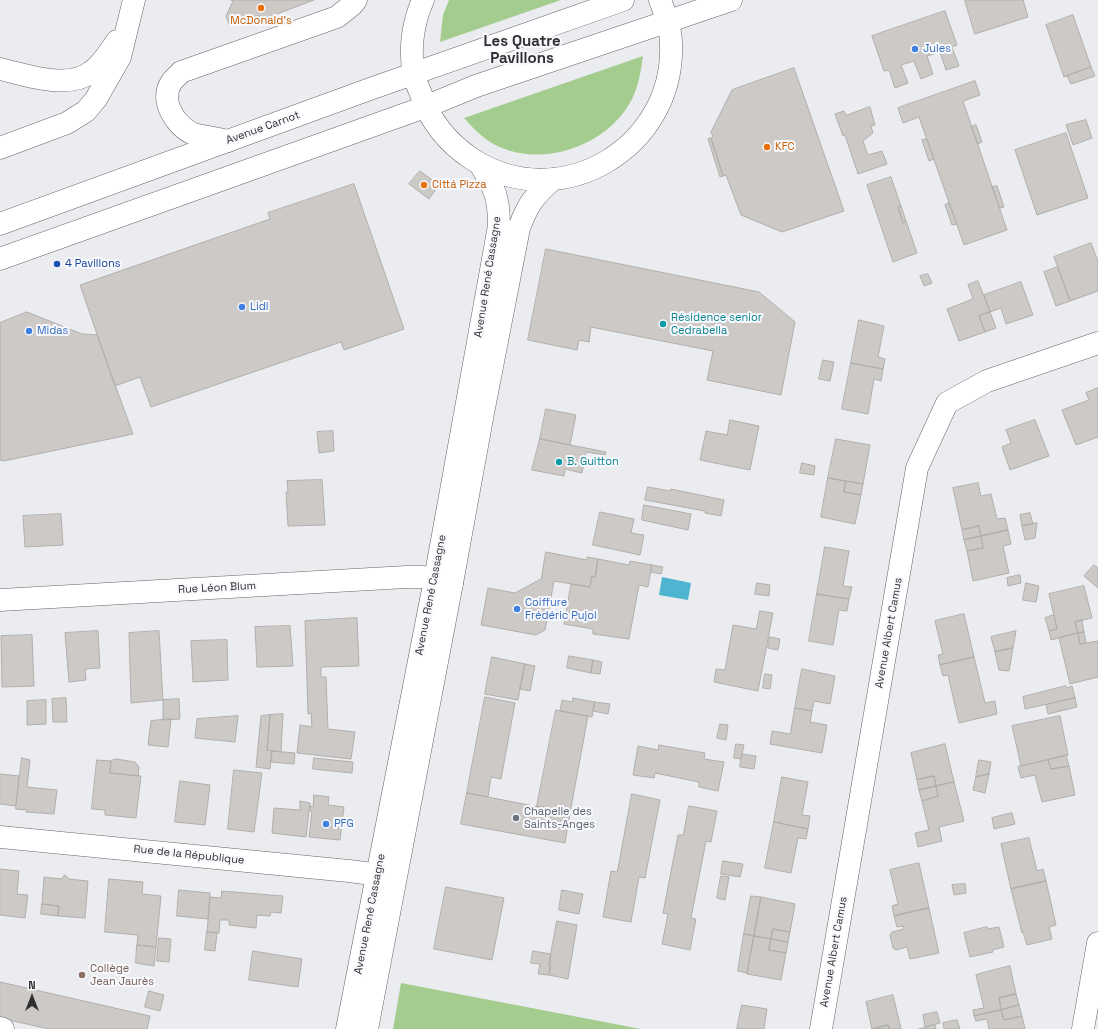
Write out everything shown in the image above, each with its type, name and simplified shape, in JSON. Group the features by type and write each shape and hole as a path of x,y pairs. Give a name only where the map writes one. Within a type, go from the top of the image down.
{"main road":[{"path":"0,148 68,123 86,112 96,99 120,57 134,0"},
{"path":"228,141 194,134 181,126 171,113 167,96 170,84 181,72 338,17 356,0"},
{"path":"423,0 418,10 413,31 412,52 414,74 425,106 435,124 448,140 463,153 480,164 504,174 528,179 553,179 575,176 596,168 615,157 632,143 647,126 658,107 666,86 670,65 671,43 668,21 660,0"},
{"name":"Avenue Carnot","path":"0,224 526,33 623,0"},
{"path":"0,259 518,71 731,0"},
{"path":"0,69 43,79 62,81 77,79 91,72 109,53 129,21"},
{"name":"Avenue René Cassagne","path":"444,581 499,226 499,206 493,186 480,164"},
{"name":"Avenue René Cassagne","path":"347,1029 386,875 444,581 482,413 519,228 526,208 537,193 553,179"},
{"name":"Avenue Albert Camus","path":"821,1029 917,468 947,403 987,381 1098,343"},
{"name":"Rue Léon Blum","path":"0,600 406,577 423,577 444,581"},
{"name":"Rue de la République","path":"0,837 386,875"},
{"name":"Avenue René Cassagne","path":"366,1029 386,875"},
{"path":"1083,1029 1098,943"}],"green space":[{"path":"449,0 561,0 440,42 443,15"},
{"path":"643,56 640,77 635,92 623,113 610,127 577,147 539,155 520,153 502,148 486,139 464,118"},
{"path":"401,983 641,1029 393,1029"}],"water":[{"path":"662,577 691,583 688,600 659,595"}],"building":[{"name":"McDonald's","path":"231,0 314,0 261,20 259,16 234,24 229,24 226,16 233,1"},
{"path":"965,0 1023,0 1028,17 975,34"},
{"name":"Jules","path":"945,11 957,45 952,47 959,66 946,70 940,52 927,56 933,74 921,79 914,61 901,65 908,83 895,88 889,70 884,71 872,36"},
{"path":"1073,15 1091,67 1064,77 1046,25"},
{"path":"259,16 261,20 251,23 249,19"},
{"path":"1091,67 1095,76 1071,84 1067,76"},
{"path":"794,68 844,211 782,232 741,215 726,175 723,176 711,138 713,137 711,132 732,90"},
{"path":"975,81 980,95 963,101 1007,230 964,245 919,117 903,123 898,108"},
{"path":"870,107 875,125 871,126 873,133 863,141 868,155 882,151 887,164 858,174 845,135 843,136 835,114 844,111 846,115"},
{"path":"1086,120 1092,138 1073,145 1066,125"},
{"path":"976,125 982,142 978,144 971,127"},
{"path":"1066,133 1088,198 1037,215 1015,150"},
{"path":"711,138 723,176 720,177 708,139"},
{"path":"927,139 934,159 929,161 922,140"},
{"name":"Cittá Pizza","path":"420,171 439,185 429,199 409,184"},
{"path":"891,177 901,206 898,207 903,223 906,221 917,253 893,262 867,185"},
{"name":"Lidl","path":"354,184 404,329 344,350 341,342 151,407 140,377 115,386 80,285 270,219 268,213"},
{"path":"997,186 1004,207 1000,208 992,187"},
{"path":"949,203 957,224 952,225 945,205"},
{"path":"901,206 906,221 903,223 898,207"},
{"path":"1091,243 1098,261 1098,291 1070,301 1054,257"},
{"name":"Résidence senior Cedrabella","path":"546,249 759,292 795,322 781,395 707,380 713,351 591,327 589,342 579,340 577,350 528,340"},
{"path":"1058,267 1070,301 1056,306 1044,272"},
{"path":"928,274 932,283 924,286 920,276"},
{"path":"978,281 990,312 979,316 985,332 959,341 947,309 973,299 968,285"},
{"path":"1021,282 1033,315 1006,324 1001,308 990,312 984,295"},
{"path":"27,312 82,334 97,335 133,434 4,461 0,460 0,323"},
{"path":"990,312 996,328 985,332 979,316"},
{"path":"859,320 884,326 878,357 885,359 883,369 851,363"},
{"path":"823,360 834,362 830,381 819,379"},
{"path":"851,363 883,369 881,381 874,379 868,414 842,409"},
{"path":"1098,388 1098,437 1076,445 1062,410 1089,400 1086,393"},
{"path":"546,409 576,415 570,445 540,439"},
{"path":"730,420 759,426 750,470 700,460 706,431 727,435"},
{"path":"1035,420 1049,456 1010,470 1002,447 1011,443 1006,430"},
{"path":"333,431 334,451 319,453 317,432"},
{"name":"B. Guitton","path":"540,439 606,452 605,455 586,452 582,473 565,469 564,476 532,470"},
{"path":"836,439 870,445 863,484 828,478"},
{"path":"802,463 815,466 814,475 800,473"},
{"path":"828,478 846,481 844,492 861,495 855,524 821,517"},
{"path":"322,480 325,525 288,526 286,492 288,492 287,481"},
{"path":"846,481 863,484 861,495 844,492"},
{"path":"978,483 981,496 991,494 997,519 1005,518 1008,530 981,536 979,526 962,530 953,488"},
{"path":"648,487 670,491 671,489 724,500 721,516 705,513 705,511 645,500"},
{"path":"644,505 691,514 688,530 642,520"},
{"path":"600,512 634,519 631,533 644,535 640,555 593,545"},
{"path":"1030,513 1033,524 1022,526 1020,515"},
{"path":"61,514 63,545 25,547 23,516"},
{"path":"1037,523 1035,538 1025,540 1022,526"},
{"path":"979,526 981,536 964,540 962,530"},
{"path":"1008,530 1011,544 1003,546 1009,573 973,581 967,551 983,548 981,536"},
{"path":"981,536 983,548 967,551 964,540"},
{"path":"825,547 849,551 843,586 852,587 849,599 817,594"},
{"name":"Coiffure Frédéric Pujol","path":"546,552 587,560 587,557 598,559 595,577 592,576 590,587 554,581 545,630 536,635 481,625 488,588 515,593 541,579"},
{"path":"598,559 629,565 630,561 652,565 648,587 639,585 629,639 593,634 593,629 564,624 571,584 590,587 592,576 595,577"},
{"path":"652,565 663,567 661,574 651,572"},
{"path":"1094,565 1098,568 1098,588 1084,576"},
{"path":"1020,575 1021,583 1008,586 1007,578"},
{"path":"757,583 770,585 769,596 755,594"},
{"path":"1026,583 1039,586 1036,602 1023,600"},
{"path":"1084,586 1092,618 1075,622 1078,633 1051,640 1049,631 1057,629 1049,594"},
{"path":"817,594 849,599 847,611 839,610 833,645 809,641"},
{"path":"760,611 773,613 758,691 714,682 716,669 725,670 733,625 756,629"},
{"path":"964,614 974,657 940,665 938,655 943,654 935,621"},
{"path":"1054,615 1057,629 1049,631 1045,618"},
{"path":"357,618 359,666 321,667 321,677 326,677 328,729 355,732 351,759 297,753 300,725 312,727 311,713 308,714 305,621"},
{"path":"1082,620 1084,632 1078,633 1075,622"},
{"path":"290,626 293,666 257,667 255,627"},
{"path":"98,631 100,668 85,669 86,680 69,682 65,633"},
{"path":"159,631 163,700 131,703 129,633"},
{"path":"1016,631 1013,648 995,652 991,637"},
{"path":"1084,632 1086,643 1080,644 1078,633"},
{"path":"1078,633 1080,644 1098,641 1098,677 1070,684 1059,638"},
{"path":"32,635 34,686 2,687 1,636"},
{"path":"770,637 780,639 778,650 768,648"},
{"path":"227,640 228,680 193,682 191,641"},
{"path":"1013,648 1009,671 999,670 995,652"},
{"path":"569,656 593,660 591,673 567,668"},
{"path":"492,657 525,664 518,700 485,694"},
{"path":"974,657 985,703 995,701 997,714 959,723 948,675 943,676 940,665"},
{"path":"593,660 602,662 600,674 591,673"},
{"path":"525,664 535,666 530,691 520,689"},
{"path":"802,669 835,676 830,704 814,701 812,711 795,708"},
{"path":"765,674 772,675 770,689 763,688"},
{"path":"1066,686 1067,688 1072,686 1075,698 1025,709 1023,697"},
{"path":"485,697 515,703 501,779 491,777 488,797 467,793"},
{"path":"66,698 67,722 53,722 52,699"},
{"path":"573,698 595,702 592,717 560,711 562,700 572,702"},
{"path":"1075,698 1077,707 1048,714 1046,705"},
{"path":"179,699 180,719 163,720 163,700"},
{"path":"46,700 46,724 27,725 27,701"},
{"path":"595,702 610,704 608,714 593,711"},
{"path":"795,708 812,711 810,722 827,725 822,753 770,744 772,731 790,734"},
{"path":"556,710 588,716 570,813 537,806"},
{"path":"283,714 281,752 267,750 270,715"},
{"path":"270,715 267,750 272,751 270,769 256,767 261,716"},
{"path":"238,716 235,742 195,738 197,719"},
{"path":"1060,716 1068,755 1021,766 1012,726"},
{"path":"171,719 168,747 148,745 151,721"},
{"path":"720,724 728,725 726,740 717,738"},
{"path":"736,744 744,745 741,759 734,758"},
{"path":"945,744 954,782 936,786 934,776 917,780 911,753"},
{"path":"659,745 705,753 704,759 724,762 718,791 699,787 699,782 655,773 654,778 633,775 638,746 658,750"},
{"path":"272,751 295,753 294,764 271,762"},
{"path":"742,754 756,756 754,769 740,767"},
{"path":"1066,755 1069,766 1051,769 1048,760"},
{"path":"22,758 30,760 27,787 57,790 54,814 26,812 27,810 16,809"},
{"path":"314,758 353,762 352,773 313,769"},
{"path":"116,759 135,762 139,767 138,776 110,773 111,761"},
{"path":"97,760 111,761 110,773 141,776 136,818 105,815 105,810 92,809"},
{"path":"979,760 991,762 989,774 976,777"},
{"path":"1048,760 1051,769 1069,766 1075,795 1042,802 1035,775 1021,778 1018,767"},
{"path":"234,770 262,773 254,832 228,829"},
{"path":"0,774 19,776 16,806 0,804"},
{"path":"989,774 985,793 973,790 976,777"},
{"path":"934,776 936,786 919,790 917,780"},
{"path":"782,777 808,782 802,815 810,816 808,829 774,822"},
{"path":"180,781 210,785 205,825 175,822"},
{"path":"954,782 964,821 939,827 942,841 918,847 915,833 929,830 922,801 938,796 936,786"},
{"path":"936,786 938,796 922,801 919,790"},
{"name":"Chapelle des Saints-Anges","path":"467,793 570,813 565,843 461,824"},
{"path":"632,794 660,800 645,878 639,877 631,922 603,917 611,871 617,872"},
{"name":"PFG","path":"314,795 329,797 328,805 344,807 340,840 309,837 312,811 310,811 310,806 313,806"},
{"path":"300,801 310,803 306,837 272,833 274,808 300,810"},
{"path":"689,806 717,811 711,842 706,841 691,918 696,919 690,950 662,944 668,914 663,913 678,835 683,835"},
{"path":"1012,813 1015,824 994,829 992,818"},
{"path":"774,822 808,829 806,839 798,838 791,873 765,868"},
{"path":"1029,838 1037,871 1043,869 1046,881 1011,889 1001,844"},
{"path":"723,861 743,864 740,877 721,874"},
{"path":"919,863 929,908 894,916 892,906 898,904 890,870"},
{"path":"0,869 19,871 17,894 28,895 25,918 0,915"},
{"path":"65,875 69,879 88,881 85,918 58,916 59,906 42,904 44,877 61,879"},
{"path":"721,876 729,877 725,900 717,898"},
{"path":"109,879 143,882 142,894 161,896 156,947 137,945 138,935 105,932"},
{"path":"1046,881 1056,925 1049,927 1052,939 1027,945 1023,932 1022,933 1011,889"},
{"path":"965,884 966,893 954,895 952,885"},
{"path":"446,887 504,898 492,960 434,949"},
{"path":"179,890 210,893 208,919 177,916"},
{"path":"562,890 583,894 579,914 559,910"},
{"path":"222,891 283,896 281,913 271,912 270,916 257,915 256,928 229,925 229,920 220,920 219,933 207,932 210,897 221,898"},
{"path":"751,896 761,897 754,936 744,934"},
{"path":"761,897 795,904 790,932 773,929 771,939 754,936"},
{"path":"42,904 59,906 58,916 41,914"},
{"path":"929,908 939,953 910,959 907,947 896,950 893,948 890,935 892,932 904,929 903,926 897,927 894,916"},
{"path":"557,921 577,925 568,979 549,975 551,965 549,965"},
{"path":"987,927 988,929 999,927 1004,947 992,950 993,952 970,957 964,933"},
{"path":"773,929 790,932 788,942 771,939"},
{"path":"207,932 217,933 215,951 205,950"},
{"path":"744,934 754,936 747,973 738,971"},
{"path":"754,936 771,939 769,950 786,953 781,980 747,974"},
{"path":"159,938 171,939 169,962 157,961"},
{"path":"771,939 788,942 786,953 769,950"},
{"path":"137,945 156,947 154,966 136,963"},
{"path":"253,951 302,959 298,987 249,980"},
{"path":"533,951 551,954 549,975 538,974 540,964 531,963"},
{"path":"1010,966 1016,994 999,998 1001,1010 974,1016 973,1010 984,1008 976,975"},
{"path":"0,982 150,1016 147,1029 49,1029 0,1018"},
{"path":"149,991 164,995 160,1011 145,1007"},
{"path":"1016,994 1019,1005 1001,1010 999,998"},
{"path":"893,995 901,1029 889,1029 888,1025 872,1029 866,1002"},
{"path":"742,1005 767,1009 764,1029 737,1029"},
{"path":"1019,1005 1022,1016 1004,1020 1001,1010"},
{"path":"1001,1010 1004,1020 1022,1016 1025,1029 989,1029 987,1019 976,1021 974,1016"},
{"path":"937,1012 940,1023 925,1027 923,1015"},
{"path":"957,1020 960,1029 944,1029 943,1023"},
{"path":"888,1025 889,1029 872,1029"},
{"path":"935,1025 936,1029 919,1029"}],"place":[{"name":"McDonald's","path":"261,8"},
{"name":"Jules","path":"915,49"},
{"name":"KFC","path":"767,147"},
{"name":"Cittá Pizza","path":"424,185"},
{"name":"4 Pavillons","path":"57,264"},
{"name":"Lidl","path":"242,307"},
{"name":"Résidence senior Cedrabella","path":"663,324"},
{"name":"Midas","path":"29,331"},
{"name":"B. Guitton","path":"559,462"},
{"name":"Coiffure Frédéric Pujol","path":"517,609"},
{"name":"Chapelle des Saints-Anges","path":"516,818"},
{"name":"PFG","path":"326,824"},
{"name":"Collège Jean Jaurès","path":"82,975"}],"district":[{"name":"Les Quatre Pavillons","path":"522,50"}]}
